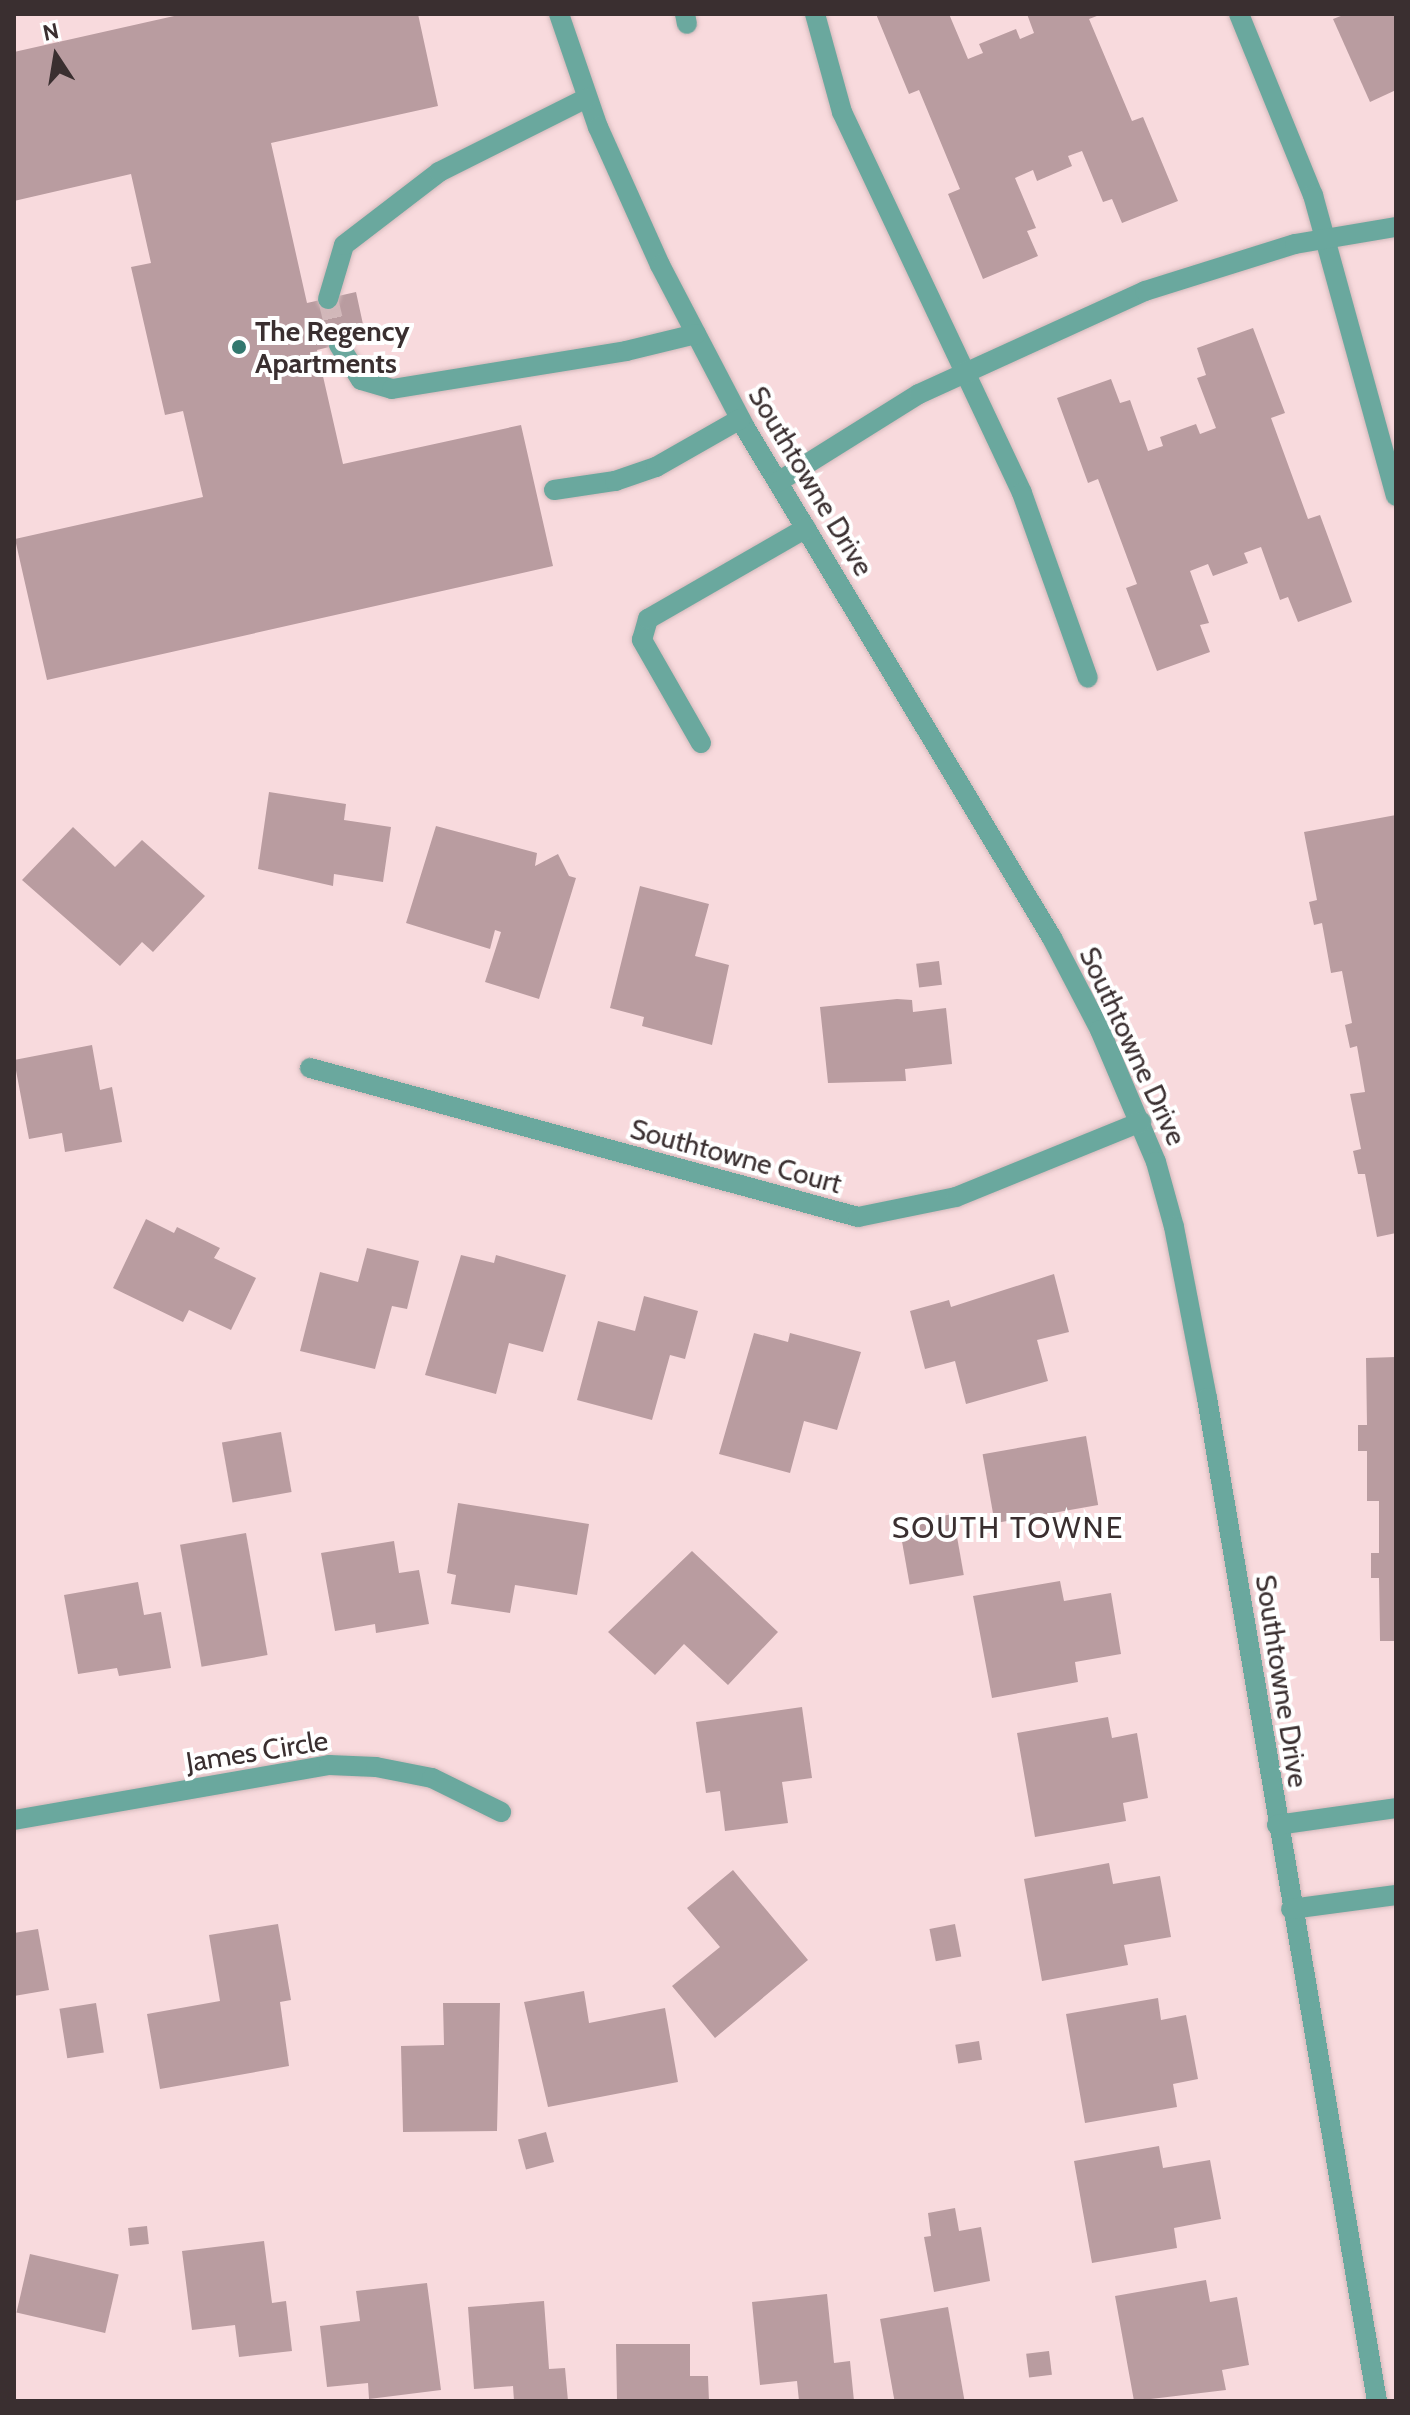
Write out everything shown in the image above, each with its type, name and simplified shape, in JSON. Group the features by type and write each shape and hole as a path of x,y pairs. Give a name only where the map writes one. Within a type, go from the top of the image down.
{"street":[{"name":"Southtowne Drive","path":"559,14 587,98 628,196 740,419 1052,938 1141,1122 1174,1227 1377,2401"},
{"path":"815,14 842,112 1022,493 1088,678"},
{"path":"1239,14 1327,237 1396,496"},
{"path":"328,299 344,245 439,172 587,98"},
{"path":"778,482 964,371 1145,291 1327,237 1396,227"},
{"path":"339,345 361,380 392,389 626,351 696,334"},
{"path":"554,490 615,481 656,467 740,419"},
{"path":"701,743 642,640 648,619 806,528"},
{"name":"Southtowne Court","path":"310,1068 858,1217 956,1197 1141,1122"},
{"name":"James Circle","path":"14,1820 329,1765 376,1767 432,1778 501,1812"},
{"path":"1277,1825 1396,1808"},
{"path":"1291,1909 1396,1895"}],"building":[{"name":"The Regency Apartments","path":"183,14 418,14 438,106 271,143 307,303 356,292 366,338 317,350 343,464 521,425 553,566 47,680 15,539 203,497 183,411 165,415 131,267 151,263 131,174 14,201 14,52"},
{"path":"876,14 949,14 968,59 983,53 979,44 1016,29 1020,39 1034,33 1027,14 1102,14 1089,19 1132,121 1143,117 1178,201 1122,223 1112,199 1103,202 1082,151 1068,156 1072,166 1037,181 1033,170 1015,178 1036,228 1027,231 1038,256 983,279 948,194 960,189 919,90 909,94"},
{"path":"1346,14 1396,14 1396,90 1370,102 1333,19"},
{"path":"1253,328 1285,413 1271,418 1308,519 1320,515 1352,602 1298,622 1288,597 1280,600 1261,547 1244,553 1248,563 1213,576 1208,564 1190,571 1209,623 1200,625 1210,652 1157,671 1126,588 1137,584 1098,479 1088,483 1057,398 1111,379 1120,403 1130,400 1148,451 1163,446 1160,437 1196,424 1200,434 1216,428 1197,378 1206,375 1197,348"},
{"path":"269,792 346,804 344,820 391,827 383,882 334,874 333,886 258,869"},
{"path":"1396,815 1396,1233 1377,1237 1365,1174 1358,1174 1353,1151 1361,1149 1350,1094 1365,1092 1357,1046 1350,1048 1345,1025 1352,1023 1342,971 1331,973 1322,923 1314,925 1309,902 1317,900 1304,832"},
{"path":"436,826 537,853 535,866 558,854 569,876 576,878 539,999 485,982 501,932 495,930 490,949 406,923"},
{"path":"73,827 115,867 142,840 205,896 153,952 142,942 120,966 22,880"},
{"path":"640,886 709,904 695,956 729,965 712,1045 642,1026 644,1017 610,1008"},
{"path":"939,961 942,985 919,988 916,964"},
{"path":"912,1000 913,1012 946,1008 952,1064 905,1069 906,1081 828,1083 820,1007"},
{"path":"92,1045 100,1090 112,1087 122,1142 65,1152 62,1133 29,1139 14,1060"},
{"path":"146,1219 174,1233 177,1227 220,1248 214,1258 256,1278 231,1330 189,1310 183,1322 113,1288"},
{"path":"367,1248 419,1261 407,1309 392,1306 375,1369 300,1351 320,1272 358,1282"},
{"path":"461,1255 494,1263 496,1255 566,1275 543,1352 509,1343 496,1394 425,1375"},
{"path":"1054,1274 1069,1332 1037,1340 1048,1381 966,1404 955,1361 925,1369 910,1311 949,1300 951,1307"},
{"path":"644,1296 698,1311 685,1359 670,1355 652,1420 577,1400 598,1321 635,1331"},
{"path":"754,1333 788,1342 790,1333 861,1352 837,1430 804,1421 790,1473 719,1454"},
{"path":"1396,1357 1396,1641 1380,1641 1379,1578 1371,1578 1371,1553 1379,1553 1379,1501 1367,1501 1367,1451 1358,1451 1358,1425 1367,1425 1366,1358"},
{"path":"281,1432 292,1492 233,1502 222,1442"},
{"path":"1086,1436 1098,1505 995,1523 983,1454"},
{"path":"458,1503 589,1524 577,1595 515,1585 510,1613 451,1604 456,1575 447,1573"},
{"path":"953,1514 964,1575 910,1585 899,1524"},
{"path":"246,1533 268,1655 202,1667 180,1545"},
{"path":"394,1541 399,1573 419,1570 429,1624 376,1633 375,1624 335,1631 321,1553"},
{"path":"692,1551 778,1632 728,1685 684,1644 655,1675 608,1632"},
{"path":"1060,1581 1064,1601 1111,1593 1121,1654 1075,1662 1078,1682 992,1698 973,1596"},
{"path":"138,1582 144,1615 161,1612 171,1668 119,1676 117,1668 78,1674 64,1595"},
{"path":"802,1707 812,1778 782,1782 788,1823 725,1831 720,1791 706,1793 696,1722"},
{"path":"1108,1717 1112,1738 1137,1733 1148,1798 1123,1803 1126,1821 1035,1837 1017,1733"},
{"path":"1109,1863 1113,1884 1160,1876 1171,1937 1124,1945 1128,1965 1042,1981 1024,1879"},
{"path":"733,1870 808,1960 715,2038 672,1986 720,1947 687,1908"},
{"path":"278,1924 291,2000 280,2002 289,2066 160,2089 147,2014 220,2001 209,1935"},
{"path":"955,1924 961,1956 936,1961 929,1929"},
{"path":"38,1929 49,1990 14,1996 14,1933"},
{"path":"584,1991 589,2023 665,2008 678,2082 548,2107 524,2002"},
{"path":"1158,1998 1161,2020 1186,2015 1198,2079 1173,2084 1177,2107 1085,2123 1066,2014"},
{"path":"96,2003 104,2052 67,2058 59,2009"},
{"path":"443,2003 500,2003 497,2131 403,2132 401,2046 444,2045"},
{"path":"979,2041 982,2060 958,2064 955,2045"},
{"path":"546,2132 554,2162 526,2169 518,2140"},
{"path":"1159,2146 1163,2168 1210,2160 1221,2219 1174,2228 1177,2248 1092,2263 1074,2161"},
{"path":"955,2208 959,2231 981,2227 990,2281 934,2292 924,2237 931,2236 928,2213"},
{"path":"147,2226 149,2244 130,2246 128,2228"},
{"path":"264,2241 272,2303 286,2301 292,2351 239,2357 235,2325 192,2330 182,2251"},
{"path":"30,2254 119,2274 105,2333 17,2312"},
{"path":"1206,2280 1210,2302 1237,2297 1249,2365 1222,2370 1226,2390 1134,2401 1115,2296"},
{"path":"427,2283 441,2390 369,2399 368,2383 327,2387 320,2326 360,2321 356,2291"},
{"path":"827,2294 834,2363 850,2361 854,2401 799,2401 797,2381 760,2385 752,2302"},
{"path":"544,2301 549,2369 565,2368 568,2401 514,2401 513,2386 474,2389 468,2307"},
{"path":"948,2307 965,2401 895,2401 880,2319"},
{"path":"616,2344 690,2344 690,2376 708,2376 709,2401 617,2401"},
{"path":"1049,2351 1052,2375 1029,2378 1026,2354"}],"tunnel":[{"path":"328,299 339,345"}],"place":[{"name":"The Regency Apartments","path":"239,347"}],"district":[{"name":"SOUTH TOWNE","path":"1008,1528"}]}
